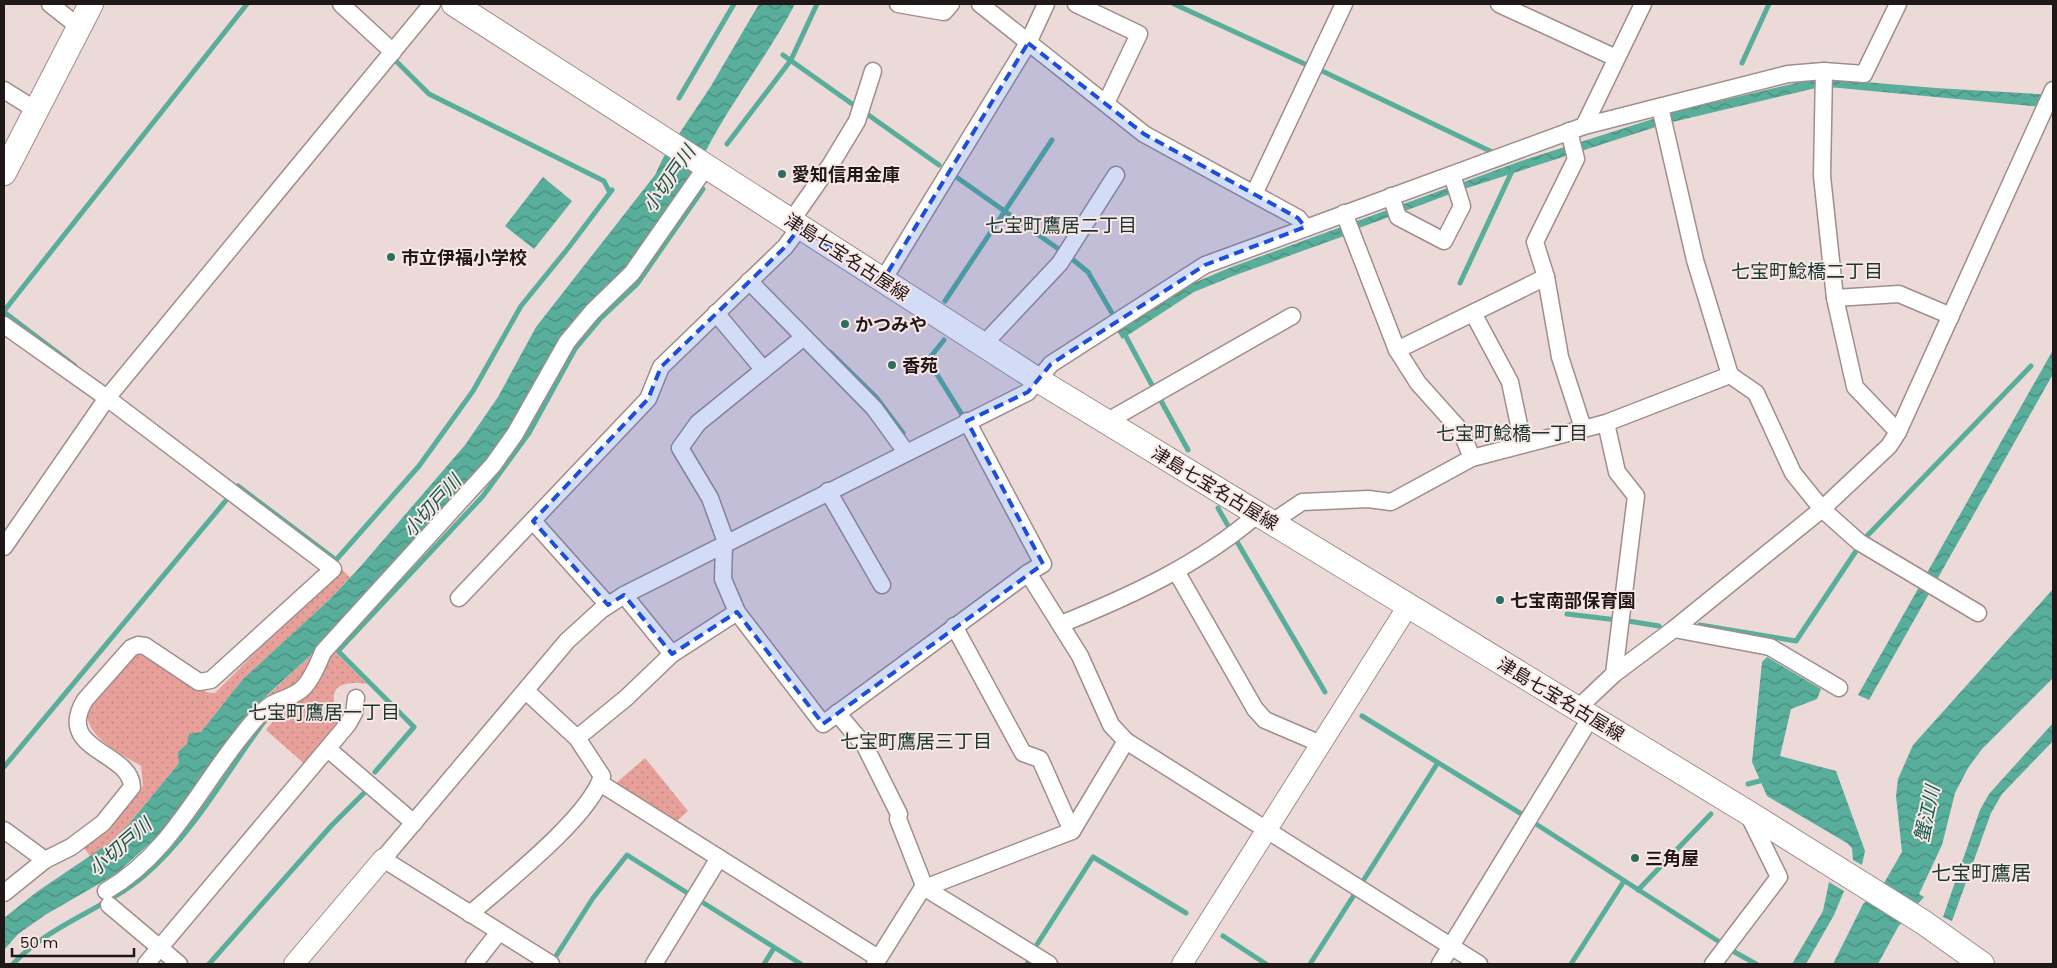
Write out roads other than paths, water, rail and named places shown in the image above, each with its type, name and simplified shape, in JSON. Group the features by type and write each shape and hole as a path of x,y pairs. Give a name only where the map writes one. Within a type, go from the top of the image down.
{"main road":[{"path":"4,173 91,4"},
{"name":"津島七宝名古屋線","path":"454,4 1038,380 1867,886 1923,922 1982,964"}],"street":[{"path":"50,4 80,26"},
{"path":"341,4 393,52"},
{"path":"4,547 107,398 432,4"},
{"path":"898,4 944,12 951,4"},
{"path":"980,4 1144,134 1298,218 1305,227"},
{"path":"883,280 1028,43 1046,4"},
{"path":"1076,4 1139,34 1106,103"},
{"path":"1254,194 1344,4"},
{"path":"1499,4 1616,58"},
{"path":"1583,428 1560,357 1546,277 1535,242 1576,159 1576,138 1643,4"},
{"path":"294,964 567,641 608,605 725,543 1028,392 1051,364 1205,265 1305,227 1347,222 1456,185 1576,138 1662,115 1788,74 1824,80 1864,74 1898,4"},
{"path":"460,598 648,399 661,368 785,247 795,224 856,121 873,71"},
{"path":"1824,80 1822,176 1835,298 1855,387 1898,432"},
{"path":"4,90 36,110"},
{"path":"1440,964 1584,713 1614,674 1674,629 1822,509 1889,446 1898,432 2053,91"},
{"path":"1662,115 1695,260 1730,375 1756,393 1793,473 1822,509 1859,542 1978,613"},
{"path":"179,964 107,898 166,842 243,734 270,705 294,695 304,688 323,652 395,576 493,465 515,434 567,342 592,312 632,273 705,166"},
{"path":"983,345 1060,263 1116,175"},
{"path":"1394,206 1444,241 1462,206 1456,185"},
{"path":"1347,222 1397,350 1418,383 1461,431 1472,458"},
{"path":"1397,350 1546,277"},
{"path":"749,281 874,408 906,452"},
{"path":"1835,298 1899,294 1951,316"},
{"path":"716,313 763,369"},
{"path":"1474,313 1510,382 1523,444"},
{"path":"1106,422 1292,316"},
{"path":"4,325 107,398 333,569 206,683 199,682 145,646 138,645 131,648 86,700 80,709 78,722 81,733 87,742 127,772 132,780 132,787 103,823 71,847 45,860 4,893"},
{"path":"804,337 698,423 680,448 710,498 725,543 723,579 737,612 823,724 954,626 1043,564 967,421"},
{"path":"1061,624 1123,599 1176,571 1233,536 1302,502 1368,499 1392,502 1472,458 1606,423 1730,375"},
{"path":"1606,423 1617,472 1636,496 1614,674"},
{"path":"828,491 882,585"},
{"path":"533,521 608,605"},
{"path":"1176,571 1255,709 1265,720 1321,744"},
{"path":"1028,573 1080,656 1111,725 1126,741 1266,832 1479,964"},
{"path":"624,596 672,654"},
{"path":"1182,964 1408,606"},
{"path":"577,738 626,698 672,654 737,612"},
{"path":"954,626 1023,753 1040,759 1072,831"},
{"path":"1674,629 1770,647 1839,688"},
{"path":"470,914 562,832 600,783 602,776 577,738 526,691"},
{"path":"146,964 328,749 354,713 356,698"},
{"path":"837,713 865,746 895,805 925,888 1049,964"},
{"path":"600,783 877,961 922,889 1072,831 1126,741"},
{"path":"328,749 414,823"},
{"path":"1713,964 1779,877 1747,812"},
{"path":"4,830 45,860"},
{"path":"654,964 719,858"},
{"path":"384,859 551,964"},
{"path":"474,964 499,932"}],"water":[{"name":"小切戸川","path":"759,4 795,4 716,132 694,176 518,416 490,458 325,642 250,711 159,835 116,874 45,915 18,934 4,950 4,918 38,891 112,841 129,824 179,763 178,752 187,744 189,734 201,732 243,679 329,600 360,567 465,445 498,397 536,327 655,175 663,158 711,86"},
{"path":"1817,78 2053,95 2053,108 1829,87 1816,88 1668,123 1461,190 1194,292 1122,339 1116,329 1189,285 1229,268 1521,161 1681,110"},
{"path":"543,177 572,201 534,249 505,226"},
{"path":"2053,350 2053,374 1869,700 1858,695"},
{"name":"蟹江川","path":"2053,589 2053,678 1982,749 1968,768 1955,793 1942,845 1919,894 1924,897 1898,927 1878,964 1833,964 1863,904 1880,890 1902,852 1896,796 1898,779 1913,745"},
{"path":"1767,657 1821,689 1817,699 1791,709 1780,756 1836,771 1865,851 1862,865 1853,860 1852,848 1847,843 1767,796 1752,762 1762,662"},
{"path":"2053,723 2053,741 2002,794 1991,813 1952,921 1943,917 1980,810 1989,794"},
{"path":"1829,882 1844,891 1834,915 1806,964 1792,964 1823,911"}],"waterway":[{"path":"4,311 247,4"},
{"path":"679,98 734,4"},
{"path":"727,144 791,60 817,4"},
{"path":"1174,4 1307,65"},
{"path":"1742,63 1769,4"},
{"path":"783,55 855,106"},
{"path":"397,62 429,94 604,181 609,191"},
{"path":"1320,70 1490,151"},
{"path":"867,114 939,165"},
{"path":"945,301 1052,140"},
{"path":"1460,283 1513,169"},
{"path":"952,174 1060,250"},
{"path":"375,772 414,727 338,651 483,496 529,433 575,349 601,318 637,284 703,189"},
{"path":"4,767 238,486 336,560 419,466 473,391 521,306 612,190"},
{"path":"1072,259 1088,272 1112,313"},
{"path":"4,312 75,366"},
{"path":"1124,333 1153,387"},
{"path":"944,340 928,360 961,413"},
{"path":"830,352 876,397 903,433"},
{"path":"1866,537 2031,366"},
{"path":"1160,399 1188,450"},
{"path":"1218,508 1231,531"},
{"path":"1236,540 1325,692"},
{"path":"1700,625 1796,641 1858,548"},
{"path":"1567,614 1617,620"},
{"path":"1628,621 1659,626"},
{"path":"1362,716 1525,816"},
{"path":"13,964 43,938 129,887 163,858 180,840 210,800 266,719"},
{"path":"1363,881 1437,764"},
{"path":"1748,784 1767,779"},
{"path":"209,964 331,826 364,793"},
{"path":"1638,890 1711,814"},
{"path":"1536,824 1718,941"},
{"path":"556,956 593,898 627,855 689,894"},
{"path":"1036,946 1093,857 1186,913"},
{"path":"1571,964 1624,881"},
{"path":"1310,964 1354,895"},
{"path":"702,902 801,964"},
{"path":"1223,936 1266,964"},
{"path":"764,964 774,948"},
{"path":"1731,950 1756,964"}],"place":[{"name":"愛知信用金庫","path":"782,174"},
{"name":"市立伊福小学校","path":"391,257"},
{"name":"かつみや","path":"845,324"},
{"name":"香苑","path":"892,365"},
{"name":"七宝南部保育園","path":"1500,600"},
{"name":"三角屋","path":"1635,858"}],"district":[{"name":"七宝町鷹居二丁目","path":"1061,225"},
{"name":"七宝町鯰橋二丁目","path":"1807,271"},
{"name":"七宝町鯰橋一丁目","path":"1512,433"},
{"name":"七宝町鷹居一丁目","path":"324,712"},
{"name":"七宝町鷹居三丁目","path":"916,741"},
{"name":"七宝町鷹居","path":"1981,873"}]}
